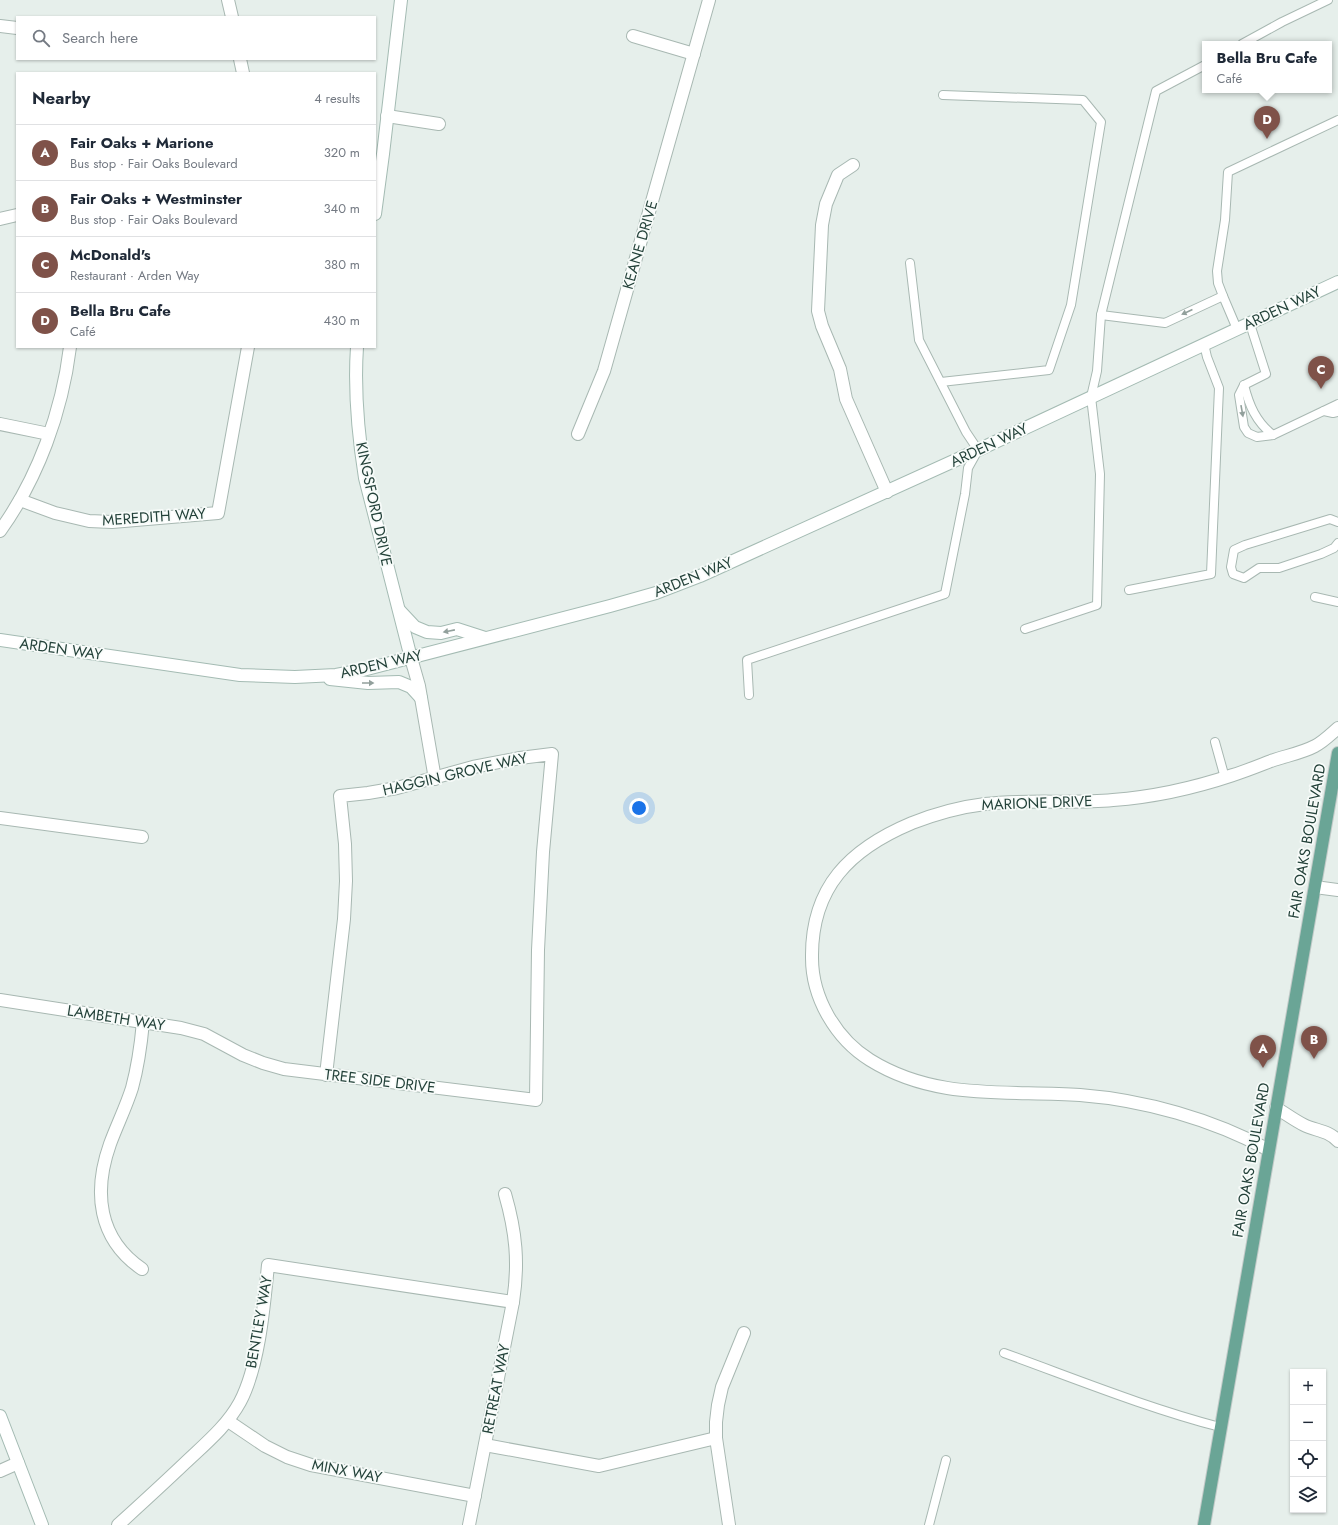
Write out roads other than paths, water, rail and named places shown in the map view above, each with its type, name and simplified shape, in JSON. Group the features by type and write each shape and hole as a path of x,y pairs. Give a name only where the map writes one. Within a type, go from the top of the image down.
{"main road":[{"name":"FAIR OAKS BOULEVARD","path":"1204,1525 1338,754"}],"street":[{"path":"228,0 232,16"},
{"path":"376,206 401,0"},
{"name":"KEANE DRIVE","path":"578,434 604,370 710,0"},
{"path":"0,26 16,28"},
{"path":"633,36 694,54"},
{"path":"240,60 243,72"},
{"path":"387,116 439,124"},
{"path":"853,165 838,175 826,204 822,225 818,312 822,326 840,369 846,399 887,492"},
{"path":"0,219 16,216"},
{"name":"ARDEN WAY","path":"0,640 240,675 267,677 315,676 363,670 610,606 656,593 700,576 887,492 1337,283"},
{"path":"0,531 20,500 38,464 62,392 70,348"},
{"name":"MEREDITH WAY","path":"20,500 55,513 89,521 112,522 218,513 248,348"},
{"name":"KINGSFORD DRIVE","path":"357,348 356,394 360,448 371,507 421,698 435,779"},
{"path":"0,424 49,434"},
{"path":"397,608 415,627 427,632 457,630 487,638"},
{"path":"315,676 350,682 399,682 411,687 421,698"},
{"name":"MARIONE DRIVE","path":"1269,1150 1253,1141 1204,1122 1171,1111 1140,1104 1110,1098 1078,1095 952,1090 930,1086 888,1070 867,1059 842,1036 829,1018 820,998 812,965 813,931 819,909 828,888 841,870 857,854 875,841 895,830 953,810 984,804 1112,800 1186,789 1225,778 1317,746 1338,728"},
{"name":"HAGGIN GROVE WAY","path":"326,1074 344,919 346,881 345,844 340,796 397,788 473,768 520,758 552,754 543,852 538,950 536,1100"},
{"path":"0,818 142,837"},
{"path":"1315,887 1338,890"},
{"name":"LAMBETH WAY","path":"0,1000 182,1028 204,1034 228,1047"},
{"path":"142,1269 133,1263 118,1248 113,1240 105,1221 102,1201 102,1178 110,1144 123,1115 132,1087 139,1059 143,1022"},
{"name":"TREE SIDE DRIVE","path":"228,1047 263,1063 284,1069 536,1100"},
{"path":"1276,1108 1305,1125 1329,1134 1338,1141"},
{"name":"RETREAT WAY","path":"505,1194 515,1236 517,1278 485,1445 599,1466 716,1438"},
{"name":"BENTLEY WAY","path":"118,1525 214,1437 228,1421 240,1403 248,1383 256,1350 264,1304 268,1265 513,1302"},
{"path":"729,1525 716,1438 716,1422 721,1393 744,1333"},
{"path":"0,1416 42,1525"},
{"name":"MINX WAY","path":"228,1421 265,1446 287,1457 311,1465 475,1496"},
{"path":"469,1525 485,1445"},
{"path":"0,1470 18,1463"}],"lane":[{"path":"1247,41 1282,22 1328,0"},
{"path":"1025,629 1097,605 1100,474 1091,397 1097,371 1101,315 1156,91 1202,66"},
{"path":"941,382 1049,370 1072,304 1101,122 1084,100 943,95"},
{"path":"1237,329 1218,282 1217,272 1225,220 1228,172 1338,120"},
{"path":"749,695 748,660 945,594 965,494 968,468 978,450 966,432 919,340 910,263"},
{"path":"1101,315 1165,322 1223,296"},
{"path":"1250,324 1266,374 1244,385 1239,395 1244,426 1248,433 1257,437 1273,434 1338,404"},
{"path":"1129,590 1211,574 1219,388 1207,357 1204,344"},
{"path":"1244,385 1248,400 1255,416 1263,427 1273,434"},
{"path":"1324,411 1333,413 1338,412"},
{"path":"1338,522 1330,519 1245,545 1234,550 1231,567 1233,574 1244,578 1259,568 1279,568 1321,554 1334,548 1338,543"},
{"path":"1315,598 1338,602"},
{"path":"1215,742 1225,778"},
{"path":"1004,1353 1121,1395 1220,1427"},
{"path":"929,1525 946,1460"}],"place":[{"name":"Bella Bru Cafe","path":"1267,139"},
{"name":"McDonald's","path":"1321,389"},
{"name":"Fair Oaks + Westminster","path":"1314,1059"},
{"name":"Fair Oaks + Marione","path":"1263,1068"}]}
